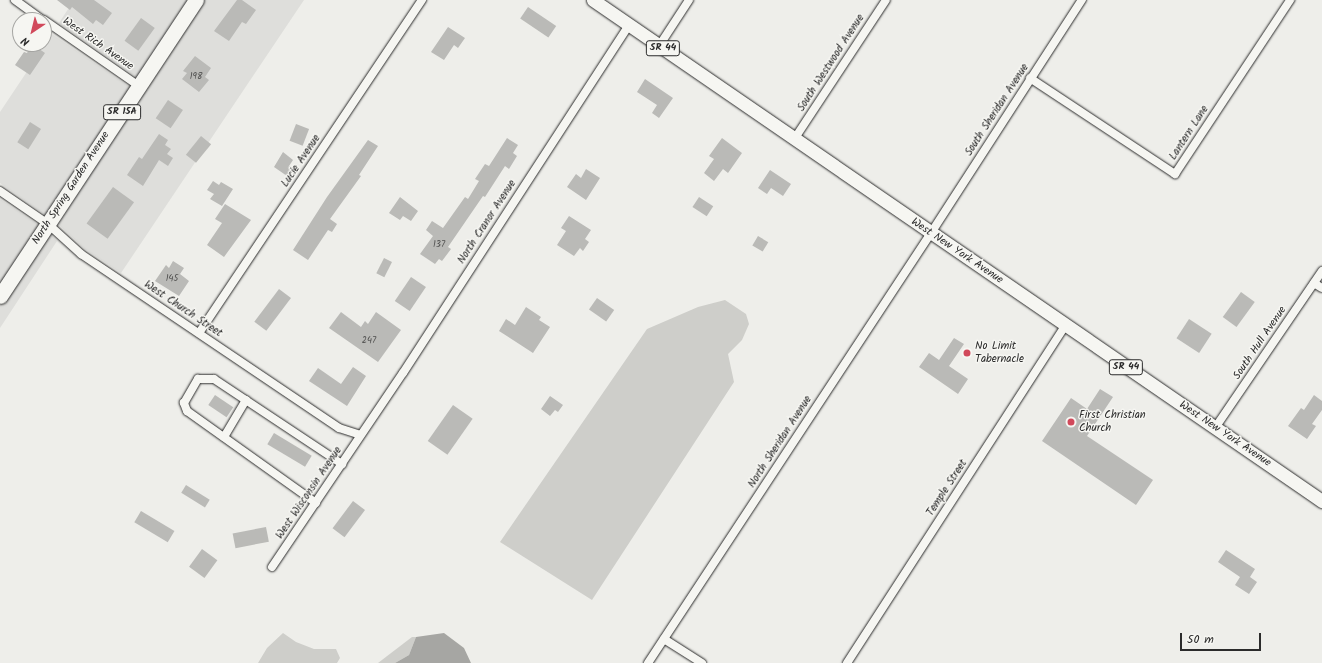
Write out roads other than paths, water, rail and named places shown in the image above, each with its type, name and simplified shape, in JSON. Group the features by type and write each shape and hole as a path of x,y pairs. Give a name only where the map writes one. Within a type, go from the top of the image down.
{"highway":[{"name":"North Spring Garden Avenue","path":"0,296 196,0"}],"main road":[{"name":"West New York Avenue","path":"593,0 1322,501"}],"street":[{"name":"West Rich Avenue","path":"14,0 32,12"},
{"name":"Lucie Avenue","path":"199,333 422,0"},
{"path":"659,46 689,0"},
{"name":"South Westwood Avenue","path":"795,138 886,0"},
{"name":"South Sheridan Avenue","path":"931,233 1030,78 1082,0"},
{"name":"Lantern Lane","path":"1030,78 1175,174 1290,0"},
{"name":"North Cranor Avenue","path":"361,433 407,366 629,25"},
{"name":"West Rich Avenue","path":"52,26 139,86"},
{"name":"West Church Street","path":"0,191 48,224 81,254 339,428 361,433"},
{"name":"North Sheridan Avenue","path":"648,663 931,233"},
{"name":"South Hull Avenue","path":"1215,428 1322,271"},
{"path":"1314,283 1322,288"},
{"name":"Temple Street","path":"847,663 1066,325"},
{"path":"316,503 187,411 184,403 198,379 214,379 342,464"},
{"path":"224,437 246,400"},
{"name":"West Wisconsin Avenue","path":"272,567 342,464 361,433"},
{"path":"664,639 702,663"}],"place":[{"name":"No Limit Tabernacle","path":"967,353"},
{"name":"First Christian Church","path":"1071,422"}]}
